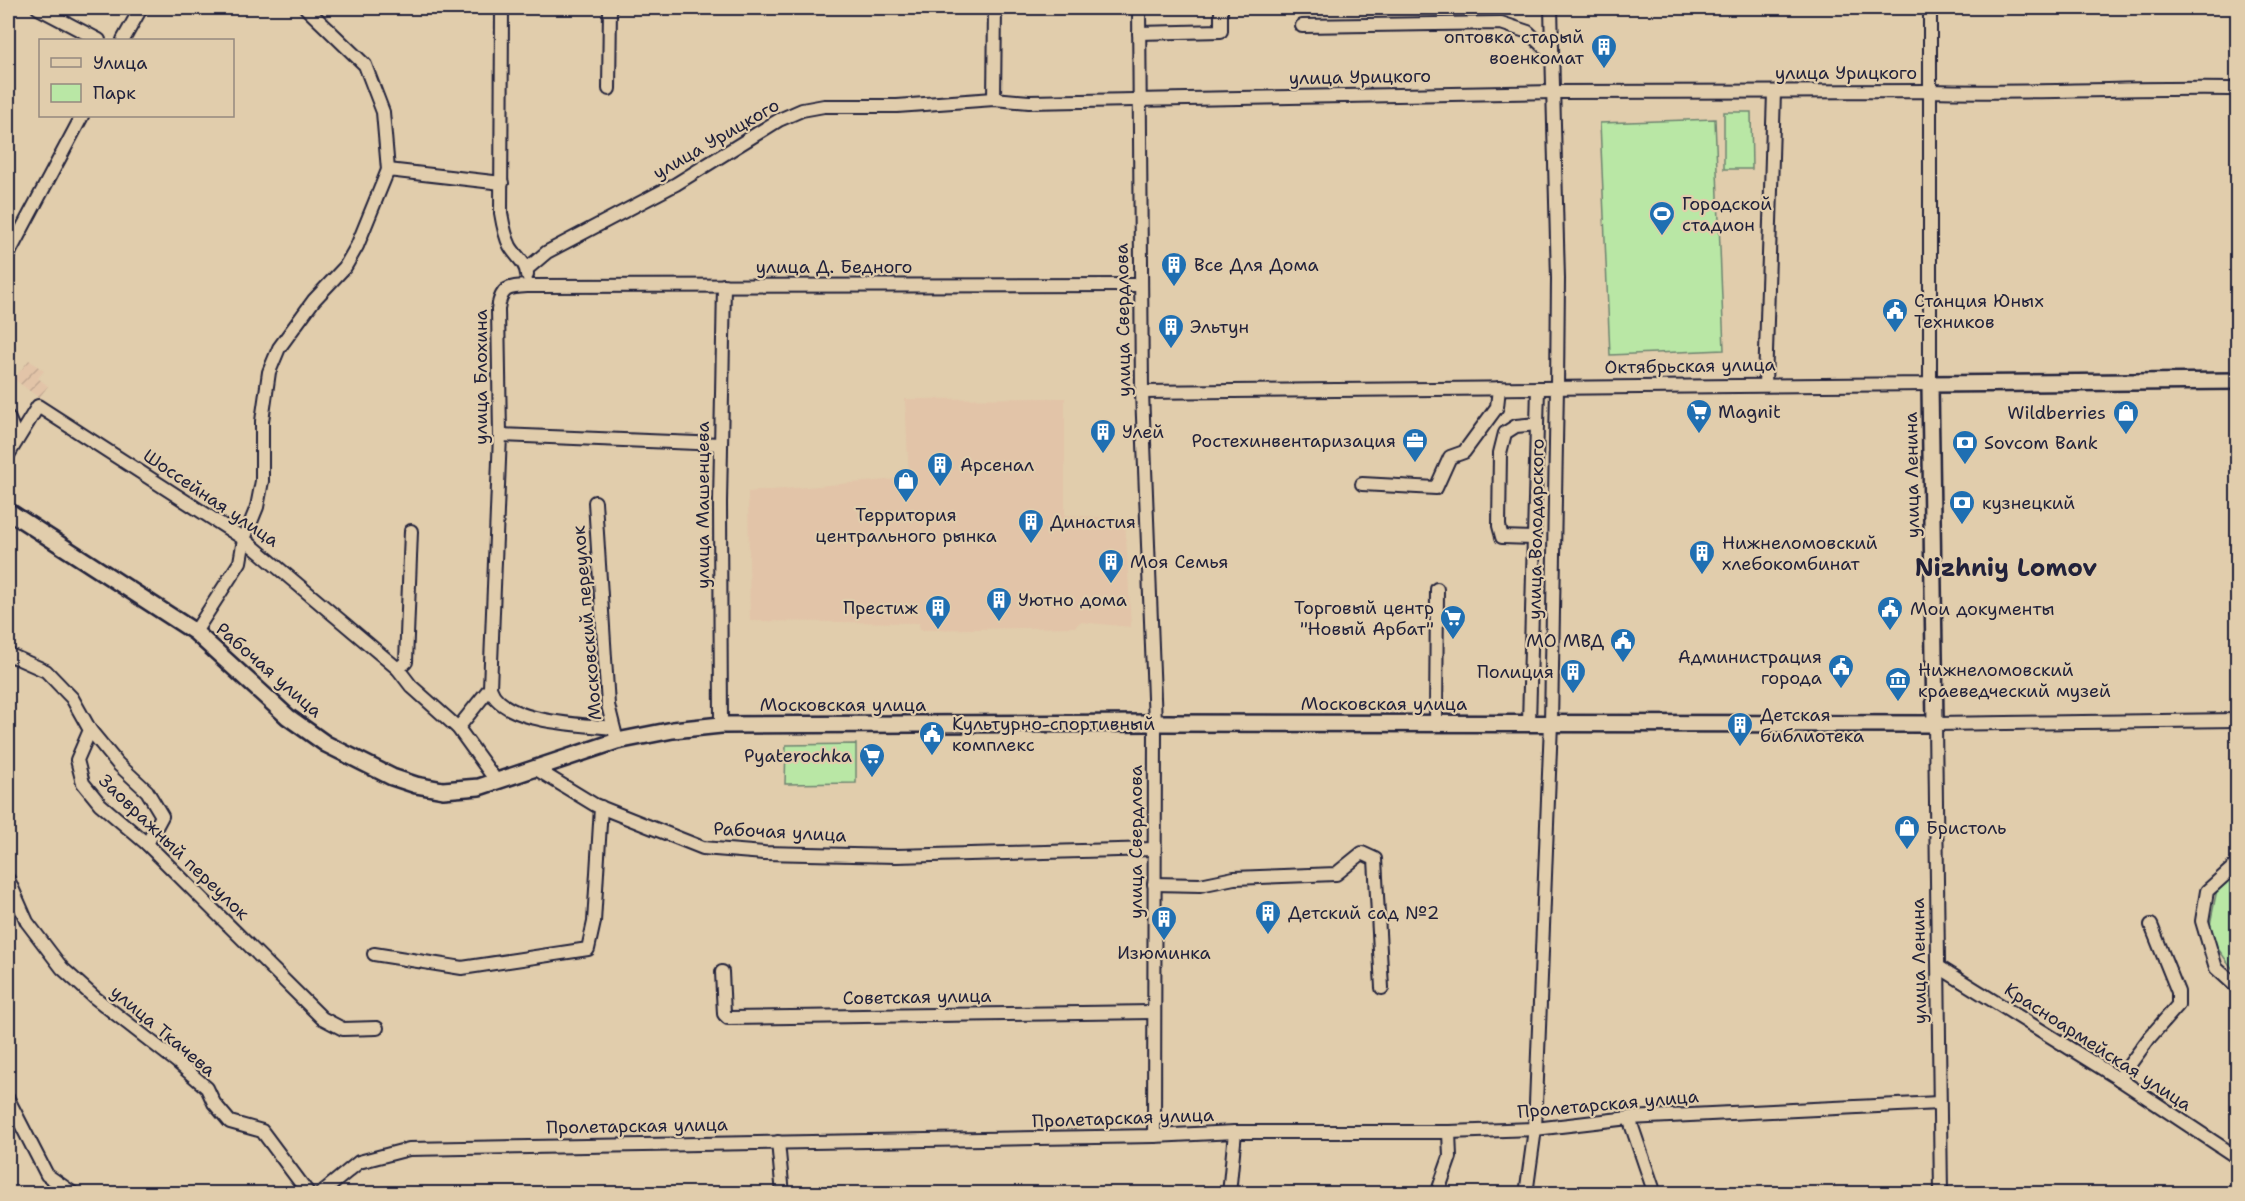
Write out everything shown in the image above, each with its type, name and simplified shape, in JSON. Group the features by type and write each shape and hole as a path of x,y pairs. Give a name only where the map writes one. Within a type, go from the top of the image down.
{"main road":[{"name":"Октябрьская улица","path":"1930,384 2238,381"},
{"name":"улица Ленина","path":"1930,384 1935,724"},
{"name":"Рабочая улица","path":"8,511 195,632 288,717 326,744 357,761 392,777 416,785 443,790 460,790 497,782 536,769"},
{"name":"Московская улица","path":"536,769 615,734 722,725 1935,724"}],"street":[{"path":"39,8 97,39"},
{"path":"124,39 141,8"},
{"path":"195,632 240,562 244,539 257,507 262,481 262,421 269,372 279,348 314,300 345,267 357,246 388,170 383,112 365,65 306,8"},
{"path":"502,8 501,213 504,232 511,249 527,268 528,286"},
{"path":"609,89 610,8"},
{"path":"994,99 995,8"},
{"name":"улица Свердлова","path":"1139,8 1142,392 1155,723 1154,1136"},
{"path":"1139,33 1221,32 1221,8"},
{"name":"улица Володарского","path":"1526,1194 1535,1129 1551,723 1558,279 1551,8"},
{"name":"улица Ленина","path":"1930,8 1930,384"},
{"path":"1302,27 1501,24 1528,32 1552,55"},
{"name":"улица Урицкого","path":"527,268 547,252 676,184 780,120 802,110 824,106 897,106 994,99 1029,102 1138,98 1553,92 1930,91 1992,93 2175,88 2238,89"},
{"path":"1765,385 1774,92"},
{"path":"8,255 81,117"},
{"path":"388,170 502,183"},
{"name":"улица Машенцева","path":"722,725 721,444 724,285"},
{"name":"улица Д. Бедного","path":"528,286 1141,285"},
{"name":"улица Блохина","path":"490,688 500,435 498,309 500,296 504,290 528,286"},
{"name":"Октябрьская улица","path":"1142,392 1930,384"},
{"path":"1362,484 1436,488 1450,457 1464,452 1497,407 1499,388"},
{"path":"1529,723 1538,388"},
{"name":"Шоссейная улица","path":"8,455 38,406 244,539 398,669 411,686 459,728 497,782"},
{"path":"8,417 17,438"},
{"path":"1534,538 1502,537 1499,526 1500,453 1505,433 1516,426 1537,424"},
{"path":"500,435 721,444"},
{"name":"Московский переулок","path":"595,502 608,705 615,734"},
{"path":"398,669 406,662 411,531"},
{"path":"1436,723 1437,589"},
{"path":"8,654 46,672 72,698 90,730 118,764 147,791 162,816 147,844"},
{"path":"459,728 490,688"},
{"path":"490,688 500,703 535,719 615,734"},
{"name":"Московская улица","path":"1935,724 2238,720"},
{"name":"улица Ленина","path":"1935,724 1941,1194"},
{"name":"Заовражный переулок","path":"90,730 77,760 83,783 100,804 147,844 322,1018 342,1029 377,1028"},
{"name":"Рабочая улица","path":"536,769 601,807 703,848 754,852 896,856 1154,849"},
{"path":"374,954 462,968 588,949 594,922 601,807"},
{"path":"1154,884 1200,885 1234,878 1336,874 1362,853 1375,859 1382,988"},
{"path":"2238,862 2207,891 2202,921 2216,968 2238,988"},
{"name":"улица Ткачева","path":"8,879 27,922 62,968 94,997 207,1088 214,1103 230,1122 262,1131 309,1194"},
{"path":"2119,1079 2150,1037 2178,1005 2178,992 2151,925"},
{"name":"Красноармейская улица","path":"1939,967 2119,1079 2238,1158"},
{"name":"Советская улица","path":"722,972 724,1014 728,1018 1154,1012"},
{"path":"8,1099 47,1175 74,1194"},
{"name":"Пролетарская улица","path":"320,1194 359,1162 409,1149 1154,1136 1235,1132 1449,1132 1535,1129 1629,1118 1939,1103"},
{"path":"1629,1118 1655,1194"},
{"path":"1228,1194 1235,1132"},
{"path":"1437,1194 1450,1156 1449,1132"},
{"path":"778,1142 783,1194"}],"shaded area":[{"path":"29,360 44,371 38,378 48,386 39,398 14,379"},
{"name":"Территория центрального рынка","path":"1065,398 1065,515 1125,519 1131,627 1080,622 1075,627 920,630 919,623 750,621 748,492 909,478 905,399"}],"green space":[{"path":"1724,112 1751,112 1752,169 1724,169"},
{"name":"Городской стадион","path":"1715,119 1724,350 1610,355 1600,123"},
{"path":"856,744 856,783 785,784 786,745"},
{"path":"2237,871 2237,975 2208,935 2217,889"}],"place":[{"name":"оптовка старый военкомат","path":"1604,70"},
{"name":"Городской стадион","path":"1662,237"},
{"name":"Все Для Дома","path":"1174,288"},
{"name":"Станция Юных Техников","path":"1895,334"},
{"name":"Эльтун","path":"1171,350"},
{"name":"Magnit","path":"1699,435"},
{"name":"Wildberries","path":"2126,436"},
{"name":"Улей","path":"1103,455"},
{"name":"Ростехинвентаризация","path":"1415,464"},
{"name":"Sovcom Bank","path":"1965,466"},
{"name":"Арсенал","path":"940,488"},
{"name":"Территория центрального рынка","path":"906,504"},
{"name":"кузнецкий","path":"1962,526"},
{"name":"Династия","path":"1031,545"},
{"name":"Нижнеломовский хлебокомбинат","path":"1702,576"},
{"name":"Моя Семья","path":"1111,585"},
{"name":"Уютно дома","path":"999,623"},
{"name":"Престиж","path":"938,631"},
{"name":"Мои документы","path":"1890,632"},
{"name":"Торговый центр \"Новый Арбат\"","path":"1453,641"},
{"name":"МО МВД","path":"1623,664"},
{"name":"Администрация города","path":"1841,690"},
{"name":"Полиция","path":"1573,695"},
{"name":"Нижнеломовский краеведческий музей","path":"1898,703"},
{"name":"Детская библиотека","path":"1740,748"},
{"name":"Культурно-спортивный комплекс","path":"932,757"},
{"name":"Pyaterochka","path":"872,779"},
{"name":"Бристоль","path":"1907,851"},
{"name":"Детский сад №2","path":"1268,936"},
{"name":"Изюминка","path":"1164,942"}],"district":[{"name":"Nizhniy Lomov","path":"2006,568"}]}
